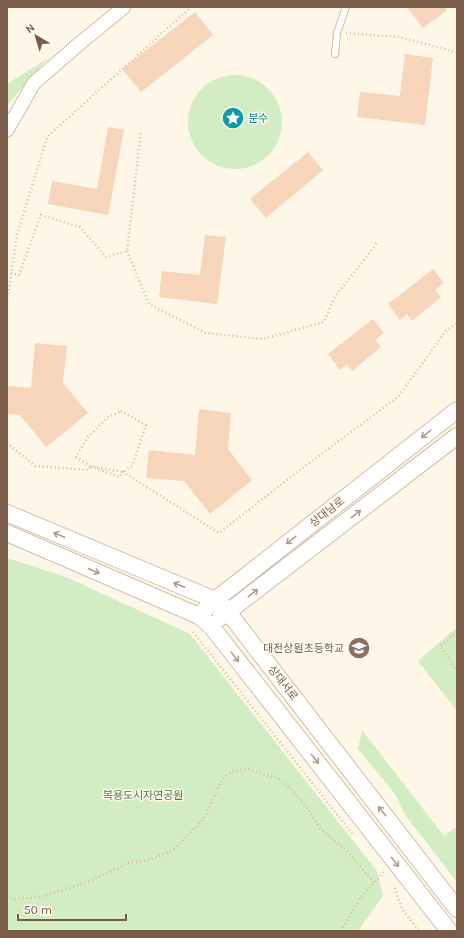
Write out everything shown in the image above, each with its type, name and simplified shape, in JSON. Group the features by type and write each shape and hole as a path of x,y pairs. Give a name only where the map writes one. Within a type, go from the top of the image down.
{"street":[{"path":"7,130 34,83 124,7"},
{"name":"상대남로","path":"205,621 457,410"},
{"name":"상대남로","path":"222,606 457,436"},
{"name":"상대서로","path":"7,514 222,606 457,909"},
{"name":"상대서로","path":"7,533 205,621 449,931"}],"lane":[{"path":"335,54 337,33 346,7"}],"path":[{"path":"7,302 17,235 47,137 190,7"},
{"path":"337,33 399,37 457,53"},
{"path":"141,131 127,251 149,304 206,333 263,338 324,322 334,298 377,243"},
{"path":"11,274 19,275 41,215 80,227 106,257 127,251"},
{"path":"90,466 123,472 219,533 398,397 445,332 457,323"},
{"path":"122,412 146,425 132,466 123,472 120,477 90,466 76,457 88,437 107,418 122,412"},
{"path":"7,443 34,466 89,470 90,466"},
{"path":"188,628 192,631 355,837"},
{"path":"457,632 440,646 457,670"},
{"path":"7,897 14,899 40,897 85,883 131,862 149,860 173,850 204,819 222,779 233,770 249,769 279,779 291,789 308,809 320,828 347,851 375,884 360,899 340,931"},
{"path":"392,885 395,888 402,909 419,931"}],"green space":[{"path":"48,58 9,103 7,106 7,84"},
{"path":"235,75 253,78 268,89 279,104 282,122 279,140 268,155 253,166 235,169 217,166 202,155 191,140 188,122 191,104 202,89 217,78"},
{"name":"복용도시자연공원","path":"7,558 66,577 190,634 377,871 383,896 358,931 7,931"},
{"path":"457,627 457,711 418,661"},
{"path":"362,730 444,836 457,826 457,882 405,815 395,794 358,749"}],"building":[{"path":"407,7 445,7 447,10 423,28"},
{"path":"195,12 213,35 141,92 122,69"},
{"path":"405,54 433,58 425,125 357,117 360,92 400,96"},
{"path":"108,127 124,130 108,215 48,204 52,181 97,189"},
{"path":"308,152 323,170 266,218 250,199"},
{"path":"205,235 226,237 217,304 159,297 162,271 200,275"},
{"path":"433,269 444,283 435,290 441,297 412,321 407,314 400,320 388,304"},
{"path":"373,319 384,333 375,340 381,347 352,371 347,364 340,370 328,354"},
{"path":"35,343 67,346 63,383 88,413 46,447 20,415 7,414 7,386 31,388"},
{"path":"199,409 231,413 228,449 252,480 210,514 184,481 146,478 149,450 195,455"}],"place":[{"name":"분수","path":"233,118"},
{"name":"대전상원초등학교","path":"359,648"}]}
